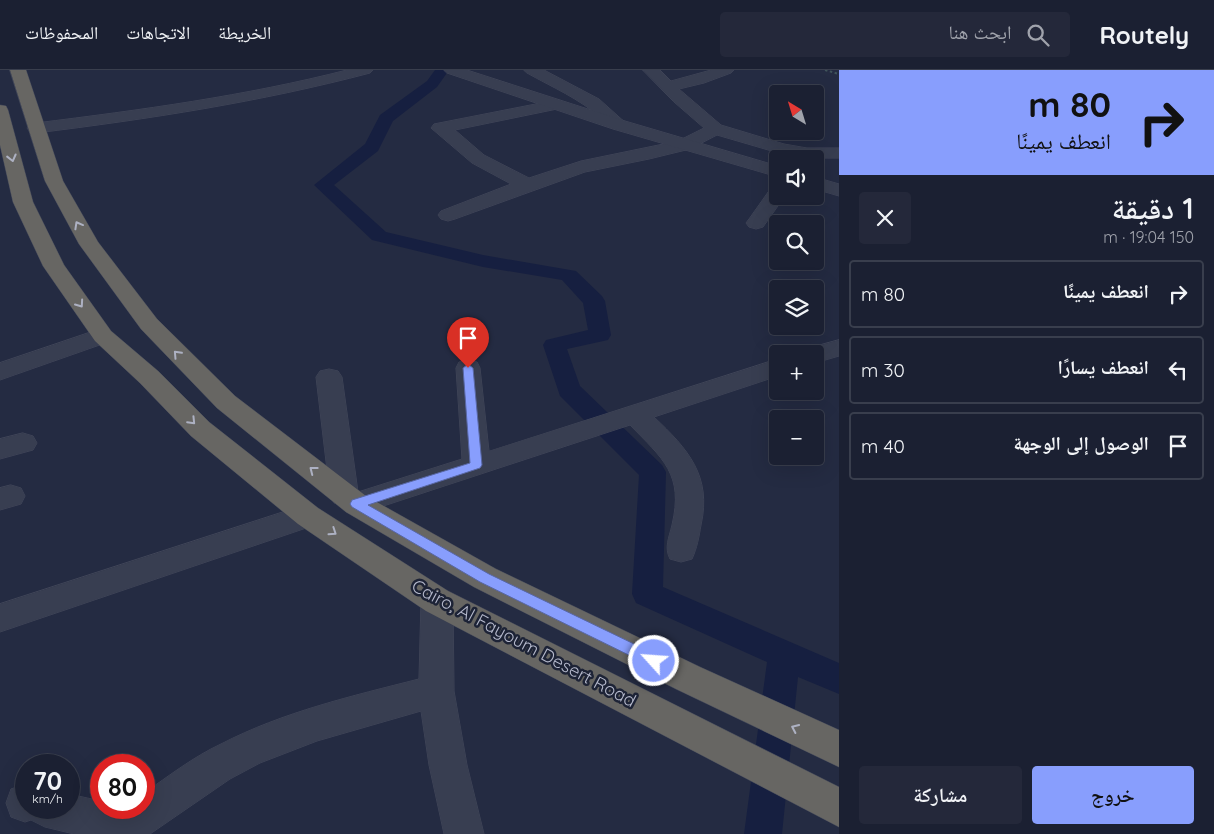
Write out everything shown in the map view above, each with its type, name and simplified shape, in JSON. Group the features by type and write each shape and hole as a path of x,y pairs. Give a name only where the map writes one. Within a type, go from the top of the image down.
{"highway":[{"path":"18,70 54,181 89,244 149,324 226,402 350,499 485,578 839,749"},
{"name":"Cairo, Al Fayoum Desert Road","path":"0,110 23,202 54,266 103,336 149,377 200,429 308,516 438,601 839,808"}],"street":[{"path":"36,128 193,108 256,96 365,70"},
{"path":"532,70 593,102 619,125"},
{"path":"651,70 715,129 807,153 839,153"},
{"path":"668,87 698,80 726,70"},
{"path":"461,71 556,105 769,169"},
{"path":"527,185 478,159 459,141 440,128 556,105"},
{"path":"448,215 581,167 684,145 715,129"},
{"path":"824,186 839,190"},
{"path":"756,223 769,205"},
{"path":"0,372 103,336"},
{"path":"824,352 839,348"},
{"path":"468,368 476,465"},
{"path":"330,377 350,499 476,465 769,370"},
{"path":"635,414 677,458 686,473 690,496 681,550"},
{"path":"0,618 308,516"},
{"path":"438,601 436,691 448,764 464,834"},
{"path":"80,815 117,824 131,823 221,764 248,750 327,720 436,691"}],"path":[{"path":"825,70 839,74"}],"waterway":[{"path":"442,70 432,84 386,118 372,147 323,185 379,236 483,261 569,275 594,301 600,335 554,345 569,390 653,472 647,594 784,655"},
{"path":"763,834 784,655"},
{"path":"784,655 839,679"}],"route":[{"path":"468,368 476,465 356,504 485,578 654,661"}]}
